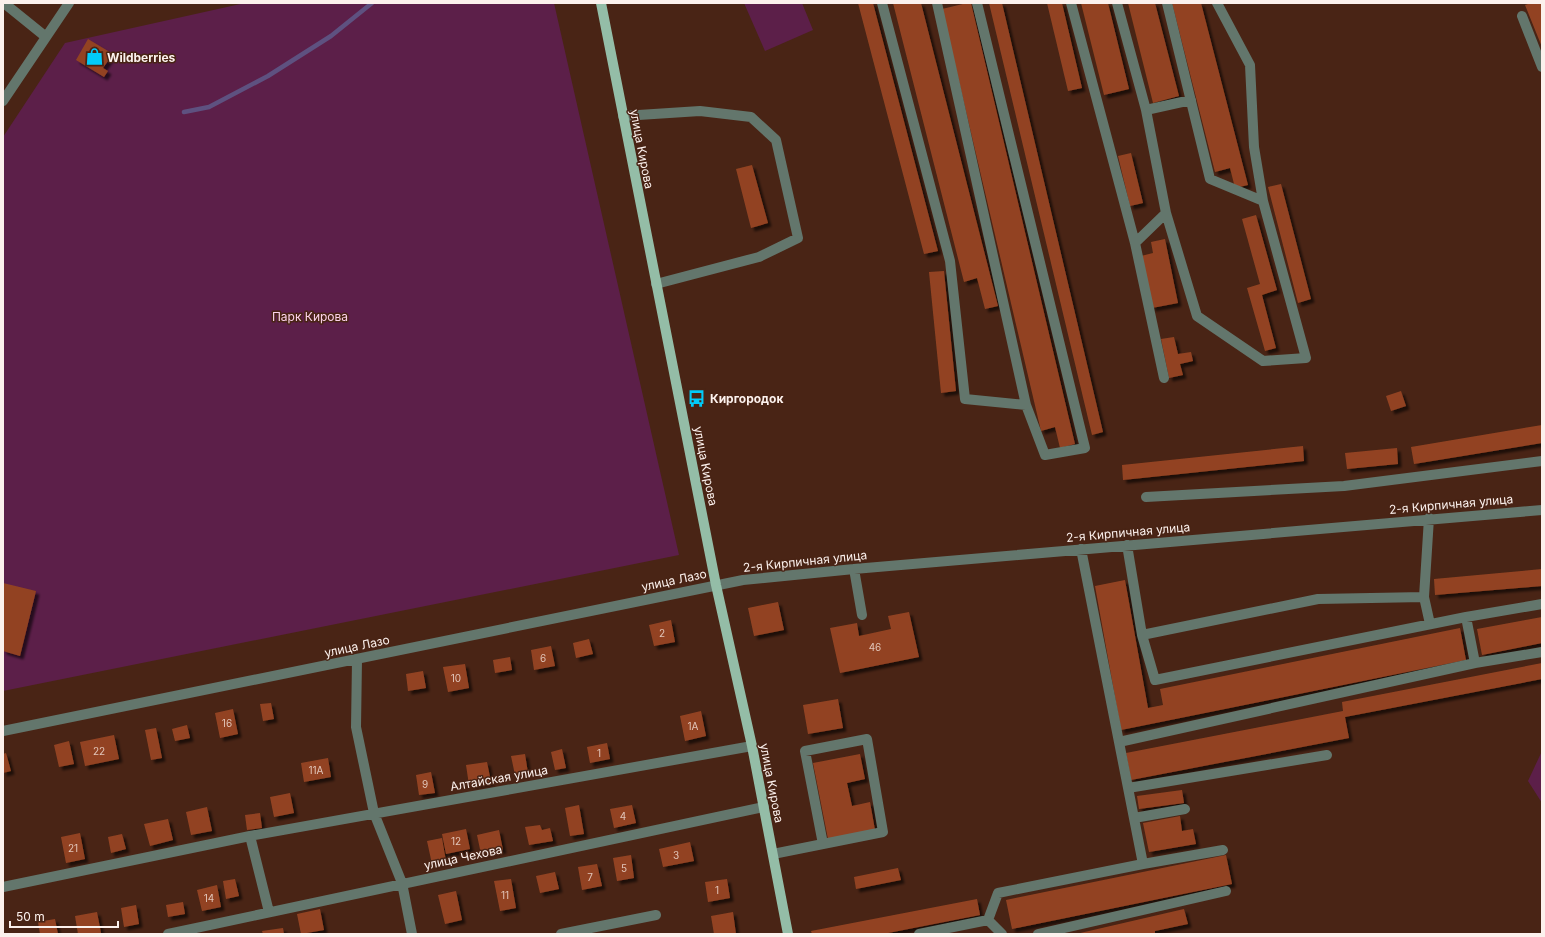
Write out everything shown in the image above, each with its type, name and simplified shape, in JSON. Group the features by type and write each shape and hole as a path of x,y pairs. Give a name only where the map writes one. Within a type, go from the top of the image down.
{"main road":[{"name":"улица Кирова","path":"601,3 716,585 752,746 788,934"}],"street":[{"path":"4,3 46,36"},
{"path":"3,101 69,3"},
{"path":"882,3 950,261 965,399 1026,405"},
{"path":"937,3 1026,405 1045,455 1085,448 977,3"},
{"path":"1071,3 1135,243 1164,378"},
{"path":"1117,3 1146,110 1166,213 1197,316 1263,361 1306,358 1264,201 1254,147 1250,65 1217,3"},
{"path":"1167,3 1210,179 1264,201"},
{"path":"1522,16 1542,67"},
{"path":"1146,110 1191,100"},
{"path":"623,116 700,111 751,117 776,140 798,238 759,257 656,284"},
{"path":"1135,243 1166,213"},
{"path":"1146,497 1344,486 1542,462"},
{"name":"2-я Кирпичная улица","path":"716,585 854,569 1429,518 1542,510"},
{"path":"1429,518 1424,597 1430,624"},
{"path":"1127,545 1142,635 1155,680 1430,624 1542,604"},
{"path":"1081,549 1143,864"},
{"path":"854,569 862,615"},
{"name":"улица Лазо","path":"3,731 357,660 716,585"},
{"path":"1142,635 1318,599 1424,597"},
{"path":"1466,617 1475,663"},
{"path":"1119,742 1475,663 1542,652"},
{"path":"357,660 356,728 374,813 402,883 412,934"},
{"path":"773,854 823,844 883,832 867,739 805,751 823,844"},
{"name":"Алтайская улица","path":"3,887 250,836 752,746"},
{"path":"1128,788 1327,755"},
{"name":"улица Чехова","path":"168,934 764,807"},
{"path":"1134,818 1185,809"},
{"path":"250,836 268,912"},
{"path":"988,920 998,893 1143,864 1223,850"},
{"path":"1038,934 1226,891"},
{"path":"561,934 656,915"},
{"path":"919,934 988,920"},
{"path":"988,920 1002,934"}],"green space":[{"name":"Парк Кирова","path":"245,3 554,3 679,555 3,691 3,137 65,43"},
{"path":"744,3 802,3 813,30 765,51"},
{"path":"1542,751 1542,803 1528,781"}],"building":[{"path":"858,3 873,3 938,251 924,254"},
{"path":"893,3 921,3 998,306 985,309 977,278 964,282"},
{"path":"971,3 1075,444 1060,448 1055,427 1041,431 942,9"},
{"path":"989,3 1002,3 1103,432 1092,435"},
{"path":"1047,3 1062,3 1082,88 1068,91"},
{"path":"1081,3 1108,3 1129,89 1104,95"},
{"path":"1128,3 1155,3 1179,96 1153,103"},
{"path":"1172,3 1201,3 1248,185 1235,188 1230,168 1215,172"},
{"path":"1531,3 1542,3 1542,47 1525,5"},
{"name":"Wildberries","path":"88,39 113,54 103,68 108,71 104,77 76,60"},
{"path":"1131,153 1143,203 1130,206 1118,156"},
{"path":"752,165 768,223 751,228 736,169"},
{"path":"1281,184 1311,299 1298,303 1268,187"},
{"path":"1256,215 1277,290 1262,295 1276,348 1265,351 1247,288 1260,284 1242,219"},
{"path":"1165,239 1178,303 1152,308 1141,256 1153,253 1151,242"},
{"path":"944,271 956,391 941,393 929,272"},
{"path":"1174,337 1178,354 1191,352 1193,361 1180,364 1183,375 1169,378 1161,339"},
{"path":"1401,391 1406,406 1391,411 1386,396"},
{"path":"1542,425 1542,443 1414,464 1411,447"},
{"path":"1303,446 1304,461 1123,480 1122,465"},
{"path":"1397,448 1398,464 1347,469 1345,453"},
{"path":"1542,569 1542,586 1435,595 1434,579"},
{"path":"1125,580 1148,708 1163,705 1160,689 1460,628 1466,660 1121,730 1095,586"},
{"path":"3,583 36,591 20,656 3,651"},
{"path":"778,602 784,630 754,636 748,608"},
{"path":"909,612 919,657 840,673 830,628 857,623 859,636 891,629 888,616"},
{"path":"1542,617 1542,643 1482,655 1477,629"},
{"path":"671,620 675,642 654,646 649,625"},
{"path":"589,639 593,654 576,658 573,643"},
{"path":"551,646 555,666 534,670 531,650"},
{"path":"510,657 512,670 495,673 493,660"},
{"path":"1542,663 1542,679 1345,717 1349,738 1131,780 1126,753 1343,711 1342,702"},
{"path":"465,664 469,688 448,692 443,667"},
{"path":"423,671 426,688 408,691 406,674"},
{"path":"838,699 843,728 808,734 803,705"},
{"path":"271,703 274,719 263,721 260,704"},
{"path":"233,709 238,734 220,738 215,713"},
{"path":"701,711 706,736 685,741 680,716"},
{"path":"187,725 190,738 175,741 172,729"},
{"path":"156,728 162,758 151,760 145,730"},
{"path":"114,735 119,759 85,766 80,742"},
{"path":"69,741 74,764 59,767 54,745"},
{"path":"607,743 610,759 590,763 587,747"},
{"path":"562,749 566,768 555,770 551,752"},
{"path":"6,753 11,771 3,773 3,754"},
{"path":"525,754 528,773 515,775 511,756"},
{"path":"860,754 865,779 847,783 852,806 870,802 875,830 828,839 813,763"},
{"path":"328,758 331,777 304,782 301,763"},
{"path":"487,762 491,782 469,785 466,765"},
{"path":"431,772 435,793 419,795 416,775"},
{"path":"1182,790 1184,803 1139,809 1137,796"},
{"path":"290,793 294,813 274,817 270,797"},
{"path":"579,805 584,834 570,836 565,808"},
{"path":"632,805 636,823 614,828 610,809"},
{"path":"207,807 212,831 191,835 186,812"},
{"path":"260,813 262,828 247,830 245,815"},
{"path":"1180,816 1182,831 1193,829 1196,844 1149,852 1143,823"},
{"path":"168,819 173,840 150,846 144,824"},
{"path":"540,825 542,830 550,828 553,841 529,845 525,827"},
{"path":"466,829 470,849 446,854 442,834"},
{"path":"499,830 503,850 481,854 477,835"},
{"path":"80,833 85,859 66,863 61,837"},
{"path":"122,834 126,849 111,853 108,837"},
{"path":"442,838 446,861 432,864 427,841"},
{"path":"690,842 694,861 663,867 659,849"},
{"path":"631,855 634,878 617,881 613,858"},
{"path":"1226,855 1232,884 1012,929 1006,900"},
{"path":"597,864 602,886 582,890 578,867"},
{"path":"898,868 901,880 856,889 854,877"},
{"path":"555,872 559,889 540,893 536,876"},
{"path":"235,879 239,896 226,899 223,881"},
{"path":"511,879 516,908 500,911 494,881"},
{"path":"727,879 730,898 708,902 705,882"},
{"path":"217,885 221,907 202,911 197,890"},
{"path":"456,891 462,920 445,924 438,895"},
{"path":"977,899 980,915 883,934 812,934 811,931"},
{"path":"183,902 185,914 168,917 166,905"},
{"path":"136,905 139,924 124,927 121,908"},
{"path":"320,909 324,930 301,934 297,914"},
{"path":"1184,909 1188,924 1155,931 1155,934 1076,934"},
{"path":"97,912 101,933 78,934 75,916"},
{"path":"733,912 736,934 714,934 711,916"},
{"path":"55,919 58,934 40,934 38,922"},
{"path":"283,928 284,934 263,934 262,931"}],"waterway":[{"path":"184,112 209,107 268,76 331,36 372,3"}],"place":[{"name":"Wildberries","path":"94,57"},
{"name":"Киргородок","path":"697,398"}]}
